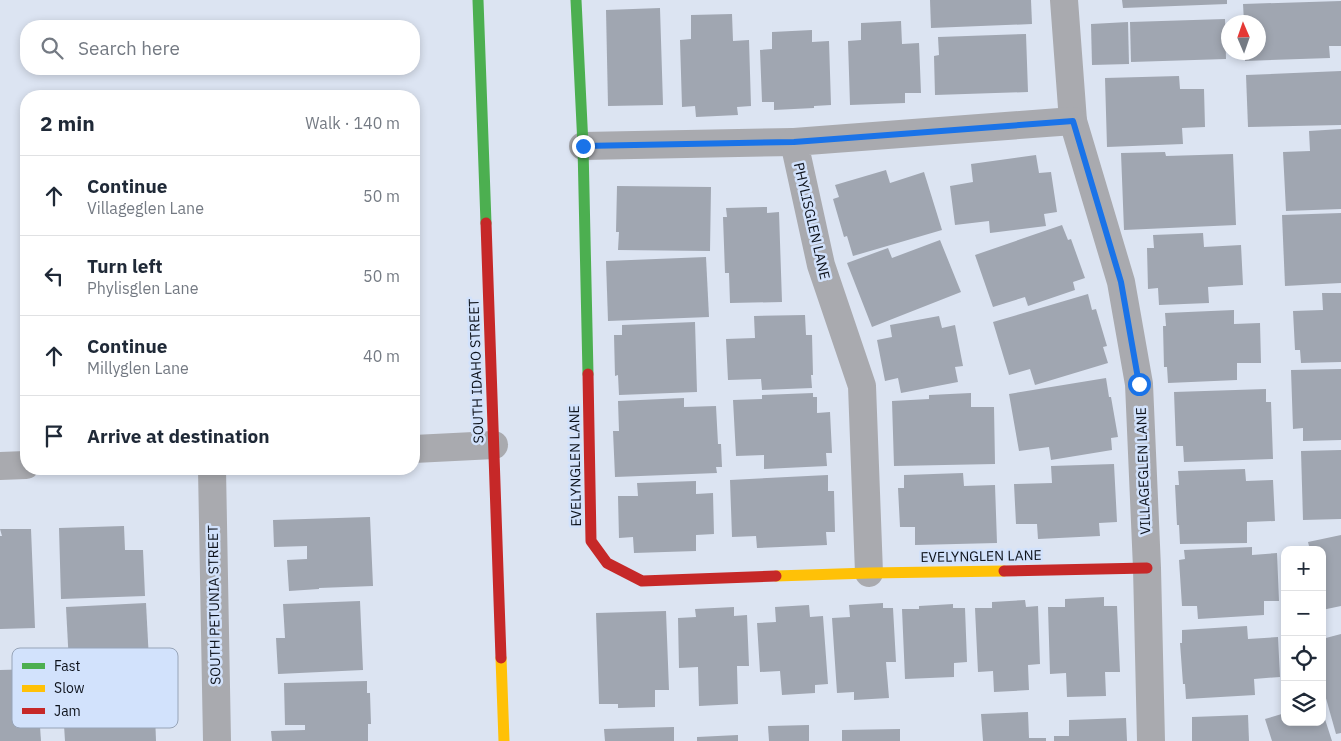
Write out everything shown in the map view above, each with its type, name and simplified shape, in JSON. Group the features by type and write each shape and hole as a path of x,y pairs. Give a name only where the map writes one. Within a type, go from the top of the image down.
{"street":[{"name":"SOUTH IDAHO STREET","path":"478,0 504,741"},
{"name":"EVELYNGLEN LANE","path":"576,0 583,146 591,541 607,563 642,581 869,573 1147,568"},
{"name":"VILLAGEGLEN LANE","path":"1064,0 1073,121 1121,282 1139,384 1147,568 1151,741"},
{"name":"PHYLISGLEN LANE","path":"869,573 862,386 821,266 794,142 1073,121"},
{"path":"583,146 794,142"},
{"path":"420,448 494,445"},
{"path":"0,466 20,465"},
{"name":"SOUTH PETUNIA STREET","path":"212,475 217,741"}],"building":[{"path":"930,0 1031,0 1032,24 931,28"},
{"path":"1122,0 1227,0 1227,4 1123,8"},
{"path":"1341,1 1341,46 1329,46 1330,58 1245,61 1266,60 1266,15 1244,15 1243,4"},
{"path":"660,8 663,105 608,106 606,10"},
{"path":"732,14 733,41 749,40 751,106 737,107 738,115 696,117 695,106 682,107 680,40 691,39 691,15"},
{"path":"1221,19 1221,59 1131,62 1130,22"},
{"path":"901,21 902,44 919,43 921,93 905,93 905,103 850,105 848,41 861,40 861,23"},
{"path":"1128,22 1129,64 1092,65 1091,24"},
{"path":"812,30 812,42 829,41 831,105 814,106 814,108 774,110 774,102 762,102 760,50 772,49 772,32"},
{"path":"1026,34 1028,92 935,95 934,56 939,55 938,37"},
{"path":"1341,71 1341,125 1248,127 1246,75"},
{"path":"1179,76 1180,89 1204,89 1205,127 1182,128 1183,144 1107,147 1105,78"},
{"path":"1341,129 1341,209 1286,211 1283,152 1310,151 1309,131"},
{"path":"1165,152 1166,156 1233,154 1236,225 1124,230 1121,153"},
{"path":"1036,155 1039,173 1051,172 1057,212 1044,214 1046,226 990,233 989,221 955,225 950,186 973,182 971,164"},
{"path":"886,170 890,183 924,172 942,230 853,256 847,236 844,237 833,199 839,197 835,185"},
{"path":"617,186 711,187 710,251 618,250 619,232 616,232"},
{"path":"767,207 767,213 779,212 782,302 730,303 729,273 725,273 723,217 727,217 726,208"},
{"path":"1341,213 1341,283 1285,286 1282,215"},
{"path":"1062,225 1068,240 1071,239 1085,278 1073,282 1075,290 1028,306 1025,297 993,307 975,255"},
{"path":"1203,233 1204,247 1241,245 1243,285 1208,287 1209,303 1159,305 1158,288 1148,289 1147,248 1154,248 1153,235"},
{"path":"940,240 961,292 872,327 847,263 888,248 892,258"},
{"path":"706,257 709,317 608,321 606,261"},
{"path":"1322,293 1341,293 1341,362 1301,363 1300,350 1295,350 1293,311 1323,310"},
{"path":"1088,294 1092,310 1096,309 1107,346 1103,347 1108,363 1035,385 1030,369 1009,375 993,322"},
{"path":"1234,310 1234,324 1260,323 1261,363 1237,363 1237,380 1168,383 1167,367 1164,367 1163,326 1166,326 1165,313"},
{"path":"805,315 806,335 812,335 812,388 762,390 761,379 728,380 726,339 755,338 754,316"},
{"path":"939,316 942,328 955,325 963,366 955,367 958,382 901,393 898,378 885,381 877,340 892,337 890,325"},
{"path":"695,322 697,392 619,395 618,375 615,376 614,335 622,335 622,325"},
{"path":"1341,369 1341,440 1303,441 1303,428 1293,429 1291,370"},
{"path":"1106,378 1118,437 1111,438 1112,450 1051,460 1049,447 1019,451 1009,394"},
{"path":"1266,389 1266,402 1271,402 1273,459 1184,462 1183,446 1176,446 1174,392"},
{"path":"813,393 813,397 817,397 817,413 830,412 832,453 826,453 827,466 764,469 764,455 736,456 733,400 762,399 762,395"},
{"path":"971,393 971,407 994,407 995,464 894,466 892,401 929,399 929,395"},
{"path":"684,398 684,407 716,406 718,444 721,444 722,467 716,467 717,473 615,477 613,431 619,431 618,401"},
{"path":"1341,450 1341,519 1303,520 1301,451"},
{"path":"1114,464 1117,522 1099,523 1100,536 1038,539 1037,524 1016,524 1014,484 1052,483 1051,466"},
{"path":"1245,469 1246,481 1273,480 1275,521 1247,522 1247,543 1180,544 1175,485 1179,485 1178,471"},
{"path":"963,473 964,486 995,485 997,543 915,545 915,527 900,527 898,488 904,488 904,475"},
{"path":"828,475 828,491 834,491 835,532 826,532 827,545 757,548 756,536 732,537 730,480"},
{"path":"696,481 696,494 713,493 714,534 696,535 696,551 634,553 633,537 619,538 618,496 638,496 637,483"},
{"path":"370,517 373,586 289,591 287,560 307,559 307,546 274,547 273,520"},
{"path":"124,526 125,550 143,550 145,596 61,599 59,528"},
{"path":"0,529 31,529 35,628 0,629 0,536 2,536"},
{"path":"1341,535 1341,606 1326,609 1326,546 1309,546 1308,542"},
{"path":"1252,547 1252,555 1277,553 1279,601 1264,601 1264,615 1198,619 1197,606 1182,606 1179,560 1185,559 1184,550"},
{"path":"1104,597 1104,606 1117,606 1120,672 1105,672 1106,696 1067,697 1066,673 1050,674 1048,607 1065,607 1065,599"},
{"path":"1025,600 1026,607 1038,606 1040,664 1028,665 1029,690 994,692 993,671 978,672 975,608 992,608 992,602"},
{"path":"360,601 363,670 278,674 276,638 285,638 283,604"},
{"path":"146,603 148,648 68,648 66,607"},
{"path":"883,603 883,608 893,608 896,662 886,662 889,698 854,700 854,692 837,693 832,618 850,617 849,605"},
{"path":"953,604 953,608 965,608 967,662 954,663 954,677 905,679 902,609 919,609 919,606"},
{"path":"809,605 810,617 823,616 828,684 815,685 815,693 782,695 780,671 760,672 757,623 776,622 775,607"},
{"path":"734,607 734,616 747,615 749,666 737,666 738,704 699,706 698,667 679,668 678,618 696,617 695,609"},
{"path":"666,611 669,690 655,690 655,707 618,708 618,704 599,704 596,613"},
{"path":"1247,626 1248,639 1278,637 1280,677 1254,679 1255,695 1186,699 1180,643 1182,643 1182,630"},
{"path":"1341,634 1341,733 1336,734 1326,698 1326,638"},
{"path":"0,670 12,670 12,728 40,728 41,741 0,741"},
{"path":"367,681 367,693 370,693 371,724 368,724 368,741 272,741 271,731 305,730 305,725 285,725 284,683"},
{"path":"1028,712 1029,738 1046,738 1046,741 983,741 981,714"},
{"path":"1281,714 1281,726 1326,726 1326,722 1332,741 1272,741 1265,719"},
{"path":"1248,715 1249,741 1192,741 1192,717"},
{"path":"1126,718 1127,741 1054,741 1054,736 1069,736 1069,720"},
{"path":"809,725 809,741 769,741 768,726"},
{"path":"674,727 674,741 605,741 604,729"},
{"path":"64,728 156,728 156,741 65,741"},
{"path":"900,729 900,741 842,741 842,730"},
{"path":"738,735 738,741 697,741 697,737"}],"traffic: fast":[{"path":"478,0 486,223"},
{"path":"576,0 583,146 588,374"}],"traffic: slow":[{"path":"776,576 1004,571"},
{"path":"501,658 504,741"}],"traffic: jam":[{"path":"486,223 501,658"},
{"path":"588,374 591,541 607,563 642,581 776,576"},
{"path":"1004,571 1147,568"}],"route":[{"path":"583,146 794,142 1073,121 1121,282 1139,384"}]}
